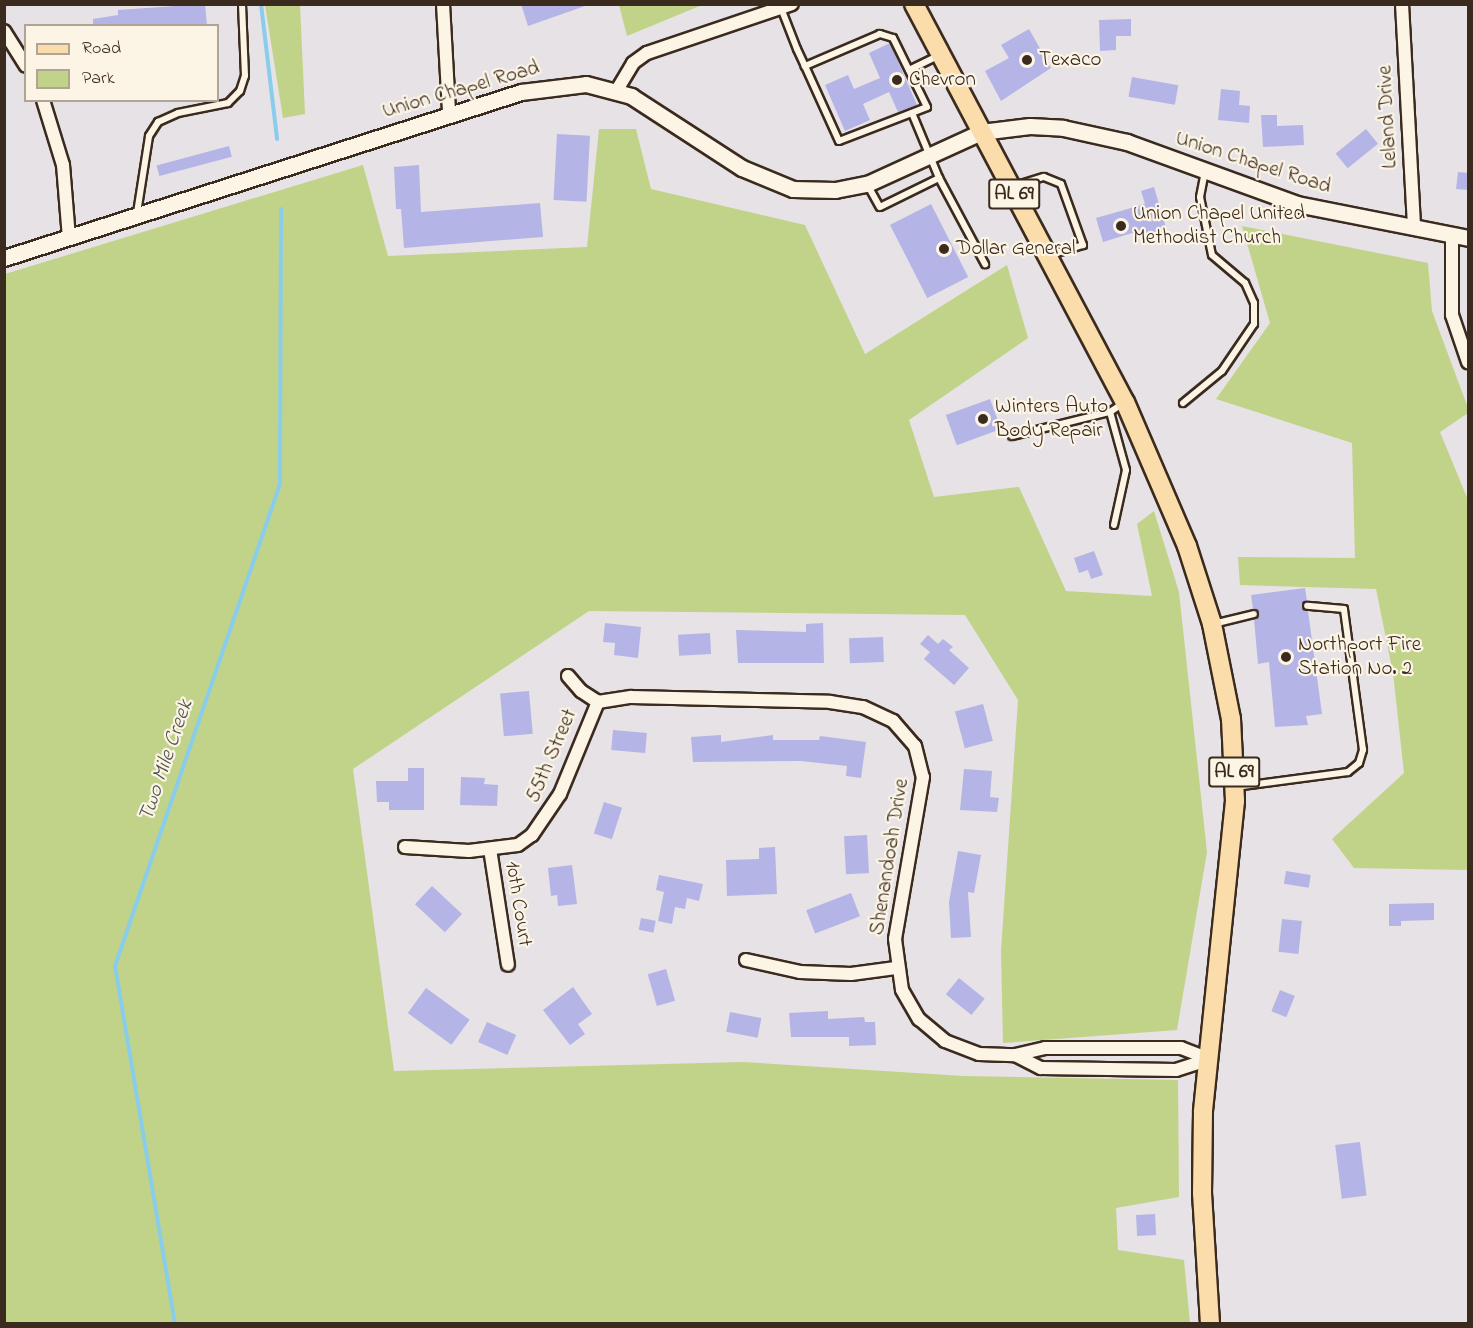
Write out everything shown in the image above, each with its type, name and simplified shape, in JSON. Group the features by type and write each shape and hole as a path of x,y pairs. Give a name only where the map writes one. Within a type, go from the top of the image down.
{"main road":[{"name":"AL 69","path":"914,4 1047,256 1187,546 1212,624 1231,719 1234,787 1209,1059 1202,1193 1210,1323"}],"street":[{"path":"443,4 449,113"},
{"name":"Leland Drive","path":"1402,4 1414,228"},
{"path":"617,90 628,70 647,53 787,6"},
{"path":"4,31 24,63"},
{"name":"Union Chapel Road","path":"4,258 449,113 552,86 586,84 617,90 766,180 814,192 867,184 930,158 981,132 1030,126 1063,128 1127,142 1297,204 1468,238"},
{"path":"44,102 63,165 69,238"},
{"path":"1452,236 1452,315 1468,362"},
{"path":"568,676 581,691 598,702"},
{"name":"Shenandoah Drive","path":"598,702 631,697 847,703 893,721 915,746 923,777 915,841 897,922 896,968 909,1005 931,1031 961,1050 987,1055 1015,1055 1045,1048 1181,1048 1209,1059"},
{"name":"55th Street","path":"405,847 490,849 518,845 543,823 560,794 598,702"},
{"name":"10th Court","path":"490,849 508,965"},
{"path":"747,960 800,972 851,974 896,968"},
{"name":"Shenandoah Drive","path":"1015,1055 1041,1068 1176,1070 1209,1059"}],"lane":[{"path":"137,213 149,136 158,122 178,113 228,103 240,91 245,76 242,4"},
{"path":"787,6 805,66 839,141 927,107 893,38 880,34 805,66"},
{"path":"909,70 940,55"},
{"path":"912,113 939,178 985,264"},
{"path":"1183,403 1222,371 1254,324 1254,303 1245,283 1212,255 1200,197 1205,171"},
{"path":"1010,188 1044,177 1061,184 1083,245 1047,256"},
{"path":"867,184 880,207 939,178"},
{"path":"1012,436 1118,407 1126,470 1114,525"},
{"path":"1234,787 1348,772 1359,763 1363,750 1344,609 1307,606"},
{"path":"1212,624 1254,614"}],"green space":[{"path":"619,4 702,5 627,36"},
{"path":"265,5 300,5 305,114 283,118"},
{"path":"599,129 636,129 651,189 805,225 865,354 1007,265 1028,338 909,420 934,497 1019,487 1066,591 1152,596 1137,524 1154,511 1179,592 1207,852 1177,1030 1003,1043 1001,951 1018,700 965,615 589,611 353,769 394,1071 743,1062 963,1076 1178,1080 1179,1197 1116,1208 1118,1250 1184,1260 1190,1323 5,1323 5,274 363,165 388,256 587,247"},
{"path":"1242,226 1428,263 1432,311 1468,408 1468,413 1440,432 1468,500 1468,870 1354,868 1332,839 1404,773 1393,673 1376,589 1240,585 1238,557 1355,558 1352,443 1216,399 1270,323"}],"building":[{"path":"205,4 207,24 93,24 93,19 118,15 118,10"},
{"path":"521,4 585,4 585,6 528,26"},
{"path":"1131,19 1131,36 1116,36 1116,50 1100,51 1099,20"},
{"path":"1029,29 1051,68 1001,101 985,71 1009,58 1001,45"},
{"path":"890,43 917,105 898,112 889,92 863,104 870,120 845,131 825,85 848,75 854,89 880,78 869,53"},
{"path":"1132,77 1178,85 1175,105 1129,97"},
{"path":"1221,89 1240,91 1239,105 1250,106 1249,123 1218,120"},
{"path":"1261,115 1277,115 1277,126 1303,125 1304,145 1263,147"},
{"path":"1366,129 1378,144 1348,168 1336,154"},
{"path":"557,134 590,136 587,202 554,200"},
{"path":"229,146 232,157 159,176 157,165"},
{"path":"419,165 421,212 540,203 543,237 404,248 401,209 396,209 394,167"},
{"path":"1458,172 1468,173 1468,190 1456,189"},
{"path":"1154,187 1167,231 1144,237 1142,230 1103,242 1096,218 1145,204 1141,191"},
{"path":"931,204 968,277 927,298 890,225"},
{"path":"990,399 1001,429 957,445 946,415"},
{"path":"1094,551 1103,575 1091,579 1088,570 1079,573 1074,558"},
{"name":"Northport Fire Station No. 2","path":"1305,588 1307,601 1302,606 1308,611 1322,714 1306,716 1308,725 1275,727 1269,662 1258,664 1254,619 1259,613 1253,609 1251,595"},
{"path":"605,623 641,627 638,658 614,655 615,643 603,642"},
{"path":"823,623 824,663 738,663 736,630 806,632 806,624"},
{"path":"710,633 711,654 679,656 678,635"},
{"path":"928,635 938,644 943,639 953,647 949,650 969,668 954,685 924,659 930,652 920,644"},
{"path":"883,637 884,662 850,663 849,638"},
{"path":"529,691 533,734 504,736 500,694"},
{"path":"983,704 993,741 965,748 955,712"},
{"path":"613,730 647,733 645,753 611,750"},
{"path":"721,735 721,742 773,735 773,740 819,740 820,736 866,742 861,778 846,776 847,766 801,761 693,762 691,737"},
{"path":"408,768 424,768 424,810 389,810 389,802 377,802 376,781 408,781"},
{"path":"964,769 992,771 990,797 999,798 997,812 960,810"},
{"path":"461,777 485,778 484,784 498,785 497,806 460,805"},
{"path":"604,802 622,808 612,839 594,833"},
{"path":"867,835 869,873 846,874 844,836"},
{"path":"775,847 777,894 727,896 726,860 759,859 759,848"},
{"path":"958,851 981,855 974,893 968,892 971,937 951,938 949,902"},
{"path":"572,865 577,904 558,906 557,895 551,896 548,868"},
{"path":"1286,871 1311,875 1309,888 1284,884"},
{"path":"659,875 703,884 699,901 687,898 685,909 675,907 672,924 658,921 664,892 656,890"},
{"path":"432,886 462,914 445,932 415,904"},
{"path":"851,893 860,916 815,934 806,910"},
{"path":"1434,903 1434,920 1401,921 1401,926 1389,926 1389,904"},
{"path":"641,918 656,921 653,933 639,930"},
{"path":"1282,919 1302,921 1298,954 1279,952"},
{"path":"666,969 675,1001 657,1006 648,974"},
{"path":"959,978 985,999 971,1015 946,994"},
{"path":"573,987 592,1014 578,1024 585,1034 570,1045 543,1010"},
{"path":"426,988 470,1020 451,1045 408,1013"},
{"path":"1280,990 1295,996 1286,1017 1271,1011"},
{"path":"828,1011 828,1019 864,1017 865,1022 875,1022 876,1045 849,1046 849,1037 791,1037 789,1013"},
{"path":"730,1012 761,1018 758,1038 726,1032"},
{"path":"487,1022 516,1035 507,1055 478,1042"},
{"path":"1360,1142 1367,1196 1342,1199 1335,1145"},
{"path":"1155,1214 1156,1235 1137,1236 1136,1215"}],"waterway":[{"path":"261,4 277,139"},
{"name":"Two Mile Creek","path":"175,1324 115,966 280,484 281,209"}],"place":[{"name":"Texaco","path":"1027,60"},
{"name":"Chevron","path":"897,80"},
{"name":"Union Chapel United Methodist Church","path":"1121,226"},
{"name":"Dollar General","path":"944,249"},
{"name":"Winters Auto Body Repair","path":"983,419"},
{"name":"Northport Fire Station No. 2","path":"1286,657"}]}
